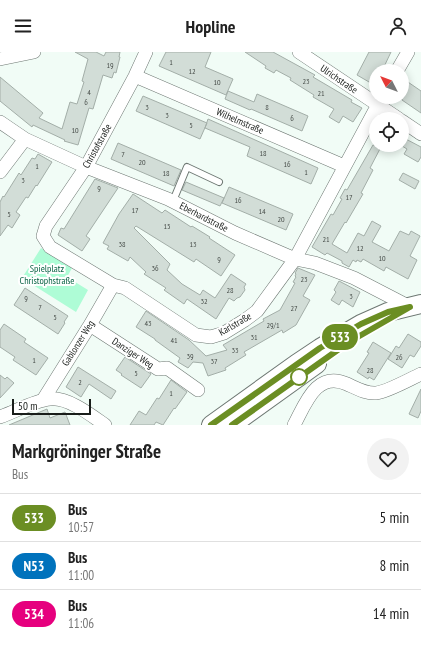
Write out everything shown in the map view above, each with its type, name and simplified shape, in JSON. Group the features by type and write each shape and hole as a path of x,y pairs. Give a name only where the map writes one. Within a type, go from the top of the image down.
{"street":[{"path":"0,59 34,52"},
{"name":"Christofstraße","path":"43,236 46,226 86,166 136,76 146,52"},
{"name":"Ulrichstraße","path":"299,52 369,94"},
{"path":"401,64 408,52"},
{"name":"Wilhelmstraße","path":"136,76 344,166"},
{"name":"Karlstraße","path":"43,236 50,247 113,285 125,288 196,335 211,337 224,333 257,310 295,259 378,104"},
{"name":"Ulrichstraße","path":"383,104 392,112"},
{"name":"Eberhardstraße","path":"0,122 25,139 86,166 173,201 235,233 295,259 316,263 354,278 415,305"},
{"path":"409,126 421,134"},
{"path":"0,172 25,139"},
{"name":"Gablonzer Weg","path":"43,400 113,285"},
{"path":"211,425 240,418 349,342 415,305"},
{"name":"Danziger Weg","path":"90,325 158,369 167,368 198,390"},
{"path":"294,425 310,394 316,387 324,383 332,381 343,382 360,390 376,393 385,391 421,374"},
{"path":"0,417 51,398 62,400 83,410 105,425"}],"lane":[{"path":"173,201 187,167 219,182"}],"green space":[{"name":"Spielplatz Christophstraße","path":"41,248 72,268 67,277 88,290 76,312 22,278"}],"building":[{"path":"75,52 96,52 104,56 106,52 120,52 116,73 114,72 112,78 103,75 93,109 89,108 78,145 64,141 65,140 33,125 32,127 0,101 0,77 43,113 39,118 62,129 70,102 77,104 84,82 82,81 88,59"},
{"path":"166,52 211,52 205,67 233,79 226,95 159,66"},
{"path":"245,52 273,52 315,75 313,77 352,100 351,102 362,108 353,122 343,116 339,123 329,117 334,109 313,97 314,95 290,80 291,78 276,70 274,73 265,68 266,66"},
{"path":"369,52 391,52 385,64 369,64 369,82 357,75"},
{"path":"409,83 421,91 421,113 408,104"},
{"path":"228,91 254,102 257,94 308,116 302,131 225,99"},
{"path":"143,96 207,123 200,139 136,111"},
{"path":"208,119 318,168 311,184 247,156 250,147 205,128"},
{"path":"409,141 421,147 421,157 418,162 404,154 405,152 409,152"},
{"path":"118,143 181,170 174,186 111,159"},
{"path":"369,152 378,152 370,168 373,170 361,193 363,194 332,244 347,253 358,233 364,236 372,221 381,226 372,242 389,251 400,231 409,235 411,231 420,236 410,256 417,260 408,279 386,267 384,271 363,259 361,262 357,260 356,262 353,260 349,267 342,263 342,261 327,253 325,255 312,247 331,214 333,215 342,199 340,198 345,189 347,190"},
{"path":"38,154 52,162 37,186 36,185 28,198 26,197 16,212 20,215 12,228 8,225 0,236 0,202 19,173 21,175 32,158 35,159"},
{"path":"403,173 419,181 415,189 399,180"},
{"path":"95,179 118,188 86,236 90,239 82,251 58,235 61,228 64,229"},
{"path":"186,182 224,198 220,206 182,190"},
{"path":"229,187 293,214 286,230 222,203"},
{"path":"133,194 162,213 165,210 191,227 192,226 235,255 221,276 196,259 194,262 136,226 134,228 170,264 167,270 182,284 200,295 203,290 215,298 231,274 246,284 244,287 245,290 240,297 234,301 229,298 216,319 187,299 184,304 164,290 166,288 144,274 146,272 130,257 128,261 107,249 109,246 103,243 119,214"},
{"path":"298,268 315,275 303,296 310,300 296,325 283,333 282,330 244,352 246,355 225,368 226,370 208,376 203,363 193,362 188,368 178,362 180,358 136,327 146,311 189,340 206,356 227,350 223,345 264,321 263,319 280,310 295,283 293,282"},
{"path":"339,281 360,292 353,307 342,300 339,305 331,300 336,292 334,290"},
{"path":"25,288 68,316 58,334 14,305"},
{"path":"4,324 26,339 24,342 48,358 36,375 13,360 15,357 0,347 0,330"},
{"path":"408,334 421,342 421,346 414,357 410,355 402,368 388,359 396,346 399,348"},
{"path":"373,342 391,353 374,380 369,377 368,379 357,372 369,353 367,352"},
{"path":"125,357 151,374 141,388 116,370"},
{"path":"78,367 116,391 111,399 89,384 81,397 66,387"},
{"path":"0,375 5,379 7,377 14,383 0,398"},
{"path":"171,380 187,392 163,425 156,422 154,425 130,425 139,411 146,415 157,398 159,399"},
{"path":"421,389 421,411 418,418 409,414"},
{"path":"47,409 50,418 65,412 70,425 9,425"}],"bus line":[{"name":"533","path":"211,425 244,400 320,348 361,324 388,312 410,307 349,342 232,425"}]}
